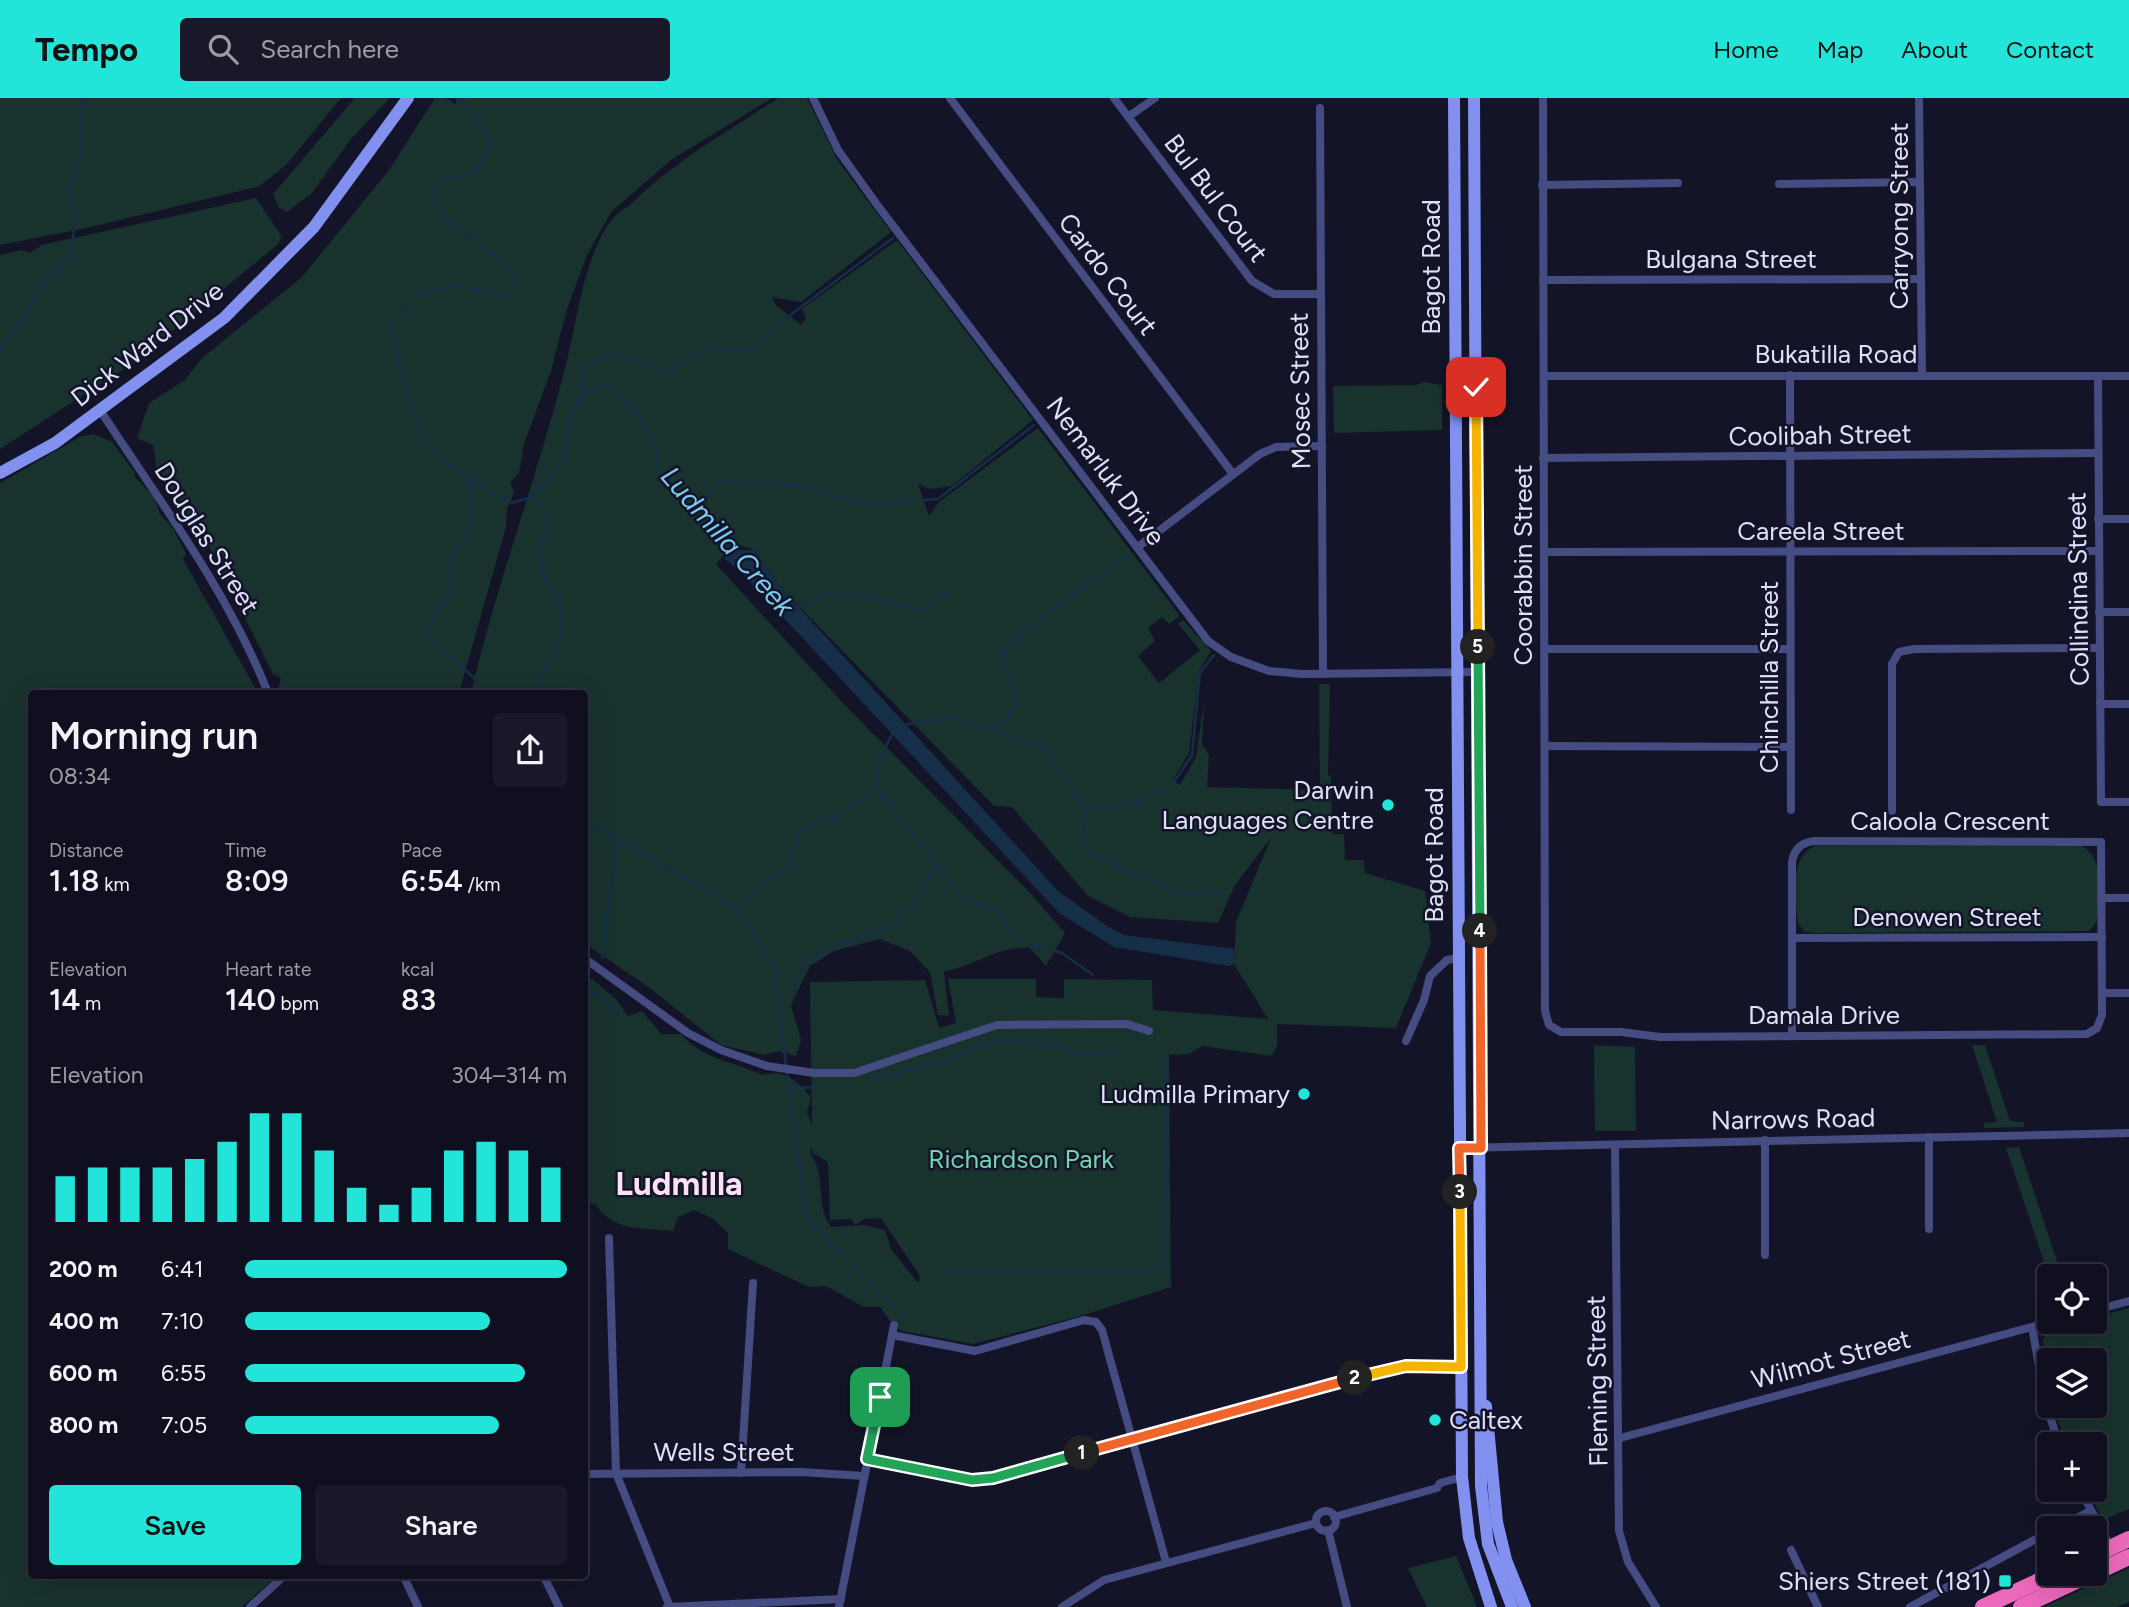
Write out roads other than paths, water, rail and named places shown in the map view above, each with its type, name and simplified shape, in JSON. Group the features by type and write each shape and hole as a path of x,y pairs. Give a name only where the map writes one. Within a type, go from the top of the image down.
{"highway":[{"path":"2119,1556 2129,1539"},
{"path":"1983,1607 2037,1582"},
{"path":"2021,1607 2066,1586"}],"main road":[{"name":"Dick Ward Drive","path":"0,472 55,443 225,318 314,227 408,98"},
{"name":"Bagot Road","path":"1454,98 1462,1477 1471,1546 1491,1607"},
{"name":"Bagot Road","path":"1474,98 1482,1510 1492,1560 1512,1607"},
{"name":"Bagot Road","path":"1482,1379 1499,1532 1506,1560 1525,1607"}],"street":[{"name":"Nemarluk Drive","path":"813,98 838,150 870,195 1208,640 1219,649 1269,671 1323,674 1478,672"},
{"name":"Cardo Court","path":"950,98 1233,474"},
{"name":"Bul Bul Court","path":"1114,98 1252,281 1266,292 1274,294 1320,294"},
{"path":"1128,117 1155,98"},
{"name":"Coorabbin Street","path":"1543,98 1545,1011 1553,1029"},
{"name":"Carryong Street","path":"1919,98 1922,375"},
{"name":"Mosec Street","path":"1321,108 1323,674"},
{"path":"1779,184 1919,182"},
{"path":"1542,185 1678,183"},
{"name":"Bulgana Street","path":"1543,280 1920,279"},
{"name":"Chinchilla Street","path":"1790,375 1791,810"},
{"name":"Bukatilla Road","path":"1544,376 2129,376"},
{"name":"Collindina Street","path":"2098,376 2101,802 2129,802"},
{"name":"Douglas Street","path":"100,410 220,594 251,651 267,690"},
{"path":"1138,547 1268,450 1322,446"},
{"name":"Coolibah Street","path":"1543,458 2097,453"},
{"path":"2098,519 2129,519"},
{"name":"Careela Street","path":"1544,552 2098,551"},
{"path":"2099,612 2129,612"},
{"name":"Caloola Crescent","path":"1892,811 1892,664 1899,652 1914,649 2099,648"},
{"path":"1545,649 1790,649"},
{"path":"2100,704 2129,704"},
{"path":"1545,746 1791,747"},
{"name":"Caloola Crescent","path":"1793,938 1792,862 1800,846 1815,841 2101,842 2102,898"},
{"path":"2129,898 2102,898 2103,993 2129,993"},
{"name":"Denowen Street","path":"1793,938 2102,937"},
{"path":"1793,938 1793,1036"},
{"path":"1406,1041 1424,1000 1430,976 1447,960 1458,958"},
{"path":"588,961 688,1032 721,1050 786,1069 814,1073 854,1073 996,1025 1127,1024 1149,1031"},
{"name":"Damala Drive","path":"1553,1029 1660,1037 2081,1035 2095,1030 2102,1019 2103,993"},
{"name":"Narrows Road","path":"1459,1148 2129,1133"},
{"path":"1929,1137 1929,1229"},
{"path":"1765,1140 1765,1255"},
{"name":"Fleming Street","path":"1615,1145 1620,1539 1628,1562 1656,1607"},
{"path":"609,1238 616,1474 669,1607 840,1603 894,1325"},
{"path":"740,1473 752,1283"},
{"path":"2107,1307 2129,1301"},
{"path":"892,1335 975,1351 1084,1320 1096,1322 1102,1330 1166,1562"},
{"name":"Wilmot Street","path":"1620,1438 2037,1326"},
{"path":"2032,1327 2046,1405 2055,1432"},
{"path":"867,1459 954,1479 983,1479 1396,1368 1461,1367"},
{"name":"Wells Street","path":"588,1474 801,1472 864,1476"},
{"path":"1334,1517 1437,1488 1440,1483 1462,1477"},
{"path":"2086,1502 2119,1556"},
{"path":"1062,1607 1104,1580 1316,1523 1322,1512 1328,1511 1334,1517 1335,1524 1328,1530 1322,1530 1316,1523"},
{"path":"2081,1516 2090,1511"},
{"path":"1328,1530 1347,1607"},
{"path":"1910,1607 2037,1538"},
{"path":"1791,1550 1818,1607"},
{"path":"250,1607 281,1579"},
{"path":"405,1579 418,1607"},
{"path":"545,1579 559,1607"}],"water":[{"path":"736,550 754,550 781,588 1058,891 1124,935 1235,949 1234,964 1229,966 1114,947 1059,913 743,574 724,558"}],"waterway":[{"path":"0,351 26,314 42,283 71,257 75,220 67,190 81,154 82,98"},
{"name":"Ludmilla Creek","path":"458,98 477,118 491,144 475,172 463,177 443,179 432,193 441,216 497,257 517,283 505,297 463,286 420,293 390,325 416,421 428,444 456,470 512,503 534,496 565,459 568,425 583,392 607,385 638,413 657,445 659,472 672,485 701,502 714,526 735,551"},
{"path":"583,392 586,366 614,353 667,374 707,347 752,351 793,313 893,238"},
{"path":"702,501 720,482 790,484 865,504 938,499 1034,425"},
{"path":"468,479 469,530 451,557 451,591 425,632 487,690"},
{"path":"532,690 537,688 562,637 561,604 546,580 538,552 550,520 534,496"},
{"path":"904,725 953,717 991,731 1018,705 1000,657 1021,633 1128,554"},
{"path":"798,607 825,593 869,597 921,610 951,590"},
{"path":"991,731 1045,748 1084,810 1136,803 1174,782 1192,755 1200,672 1214,655"},
{"path":"738,909 765,883 789,867 800,829 842,815 876,787 878,764 892,734"},
{"path":"877,788 960,895 995,911 1020,941 1062,953 1093,975"},
{"path":"1084,811 1083,851 1176,892 1220,893"},
{"path":"588,822 738,909 774,967 786,1065"},
{"path":"602,958 617,840"},
{"path":"793,993 802,964 836,944 888,929 919,898 935,866"},
{"path":"588,988 622,1014"},
{"path":"875,1079 946,1061 1000,1039 1055,1046 1079,1054 1112,1054"},
{"path":"939,1272 1148,1271 1162,1268 1166,1181 1165,1058"},
{"path":"787,1072 806,1218 905,1316"},
{"path":"790,1088 843,1087"}],"place":[{"name":"Darwin Languages Centre","path":"1388,805"},
{"name":"Ludmilla Primary","path":"1304,1094"},
{"name":"Caltex","path":"1435,1420"},
{"name":"Shiers Street (181)","path":"2005,1581"}],"district":[{"name":"Ludmilla","path":"679,1183"}],"park label":[{"name":"Richardson Park","path":"1021,1159"}]}
